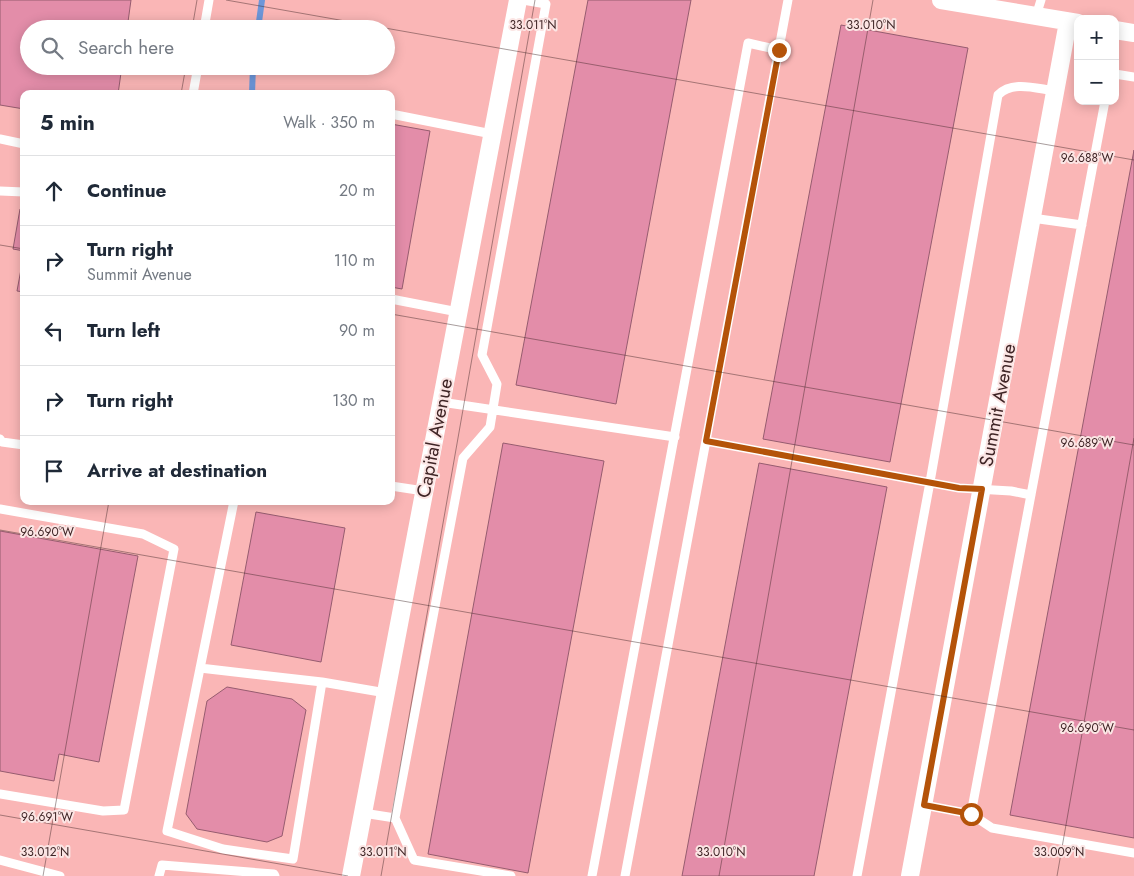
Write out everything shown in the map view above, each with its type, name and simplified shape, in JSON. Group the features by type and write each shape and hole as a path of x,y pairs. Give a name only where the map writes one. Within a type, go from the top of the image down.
{"street":[{"name":"Capital Avenue","path":"351,876 518,0"},
{"path":"941,0 1038,8 1073,22"},
{"name":"Summit Avenue","path":"910,876 1056,91 1073,22"},
{"path":"1119,31 1134,33"}],"lane":[{"path":"206,20 209,0"},
{"path":"511,876 414,860 395,818 463,458 490,427 497,384 482,355 546,4 523,0"},
{"path":"625,876 788,0"},
{"path":"592,876 748,43 779,50"},
{"path":"194,90 196,75"},
{"path":"1119,75 1134,77"},
{"path":"857,876 930,482 998,95 1004,89 1016,86 1056,91"},
{"path":"971,814 1104,105"},
{"path":"395,115 492,134"},
{"path":"0,139 20,143"},
{"path":"0,191 20,192"},
{"path":"1032,218 1082,225"},
{"path":"395,300 458,312"},
{"path":"441,402 675,437"},
{"path":"0,439 2,442 20,445"},
{"path":"706,441 959,488 1031,495"},
{"path":"395,487 424,491"},
{"path":"233,505 167,831 223,849 293,859 322,682"},
{"path":"0,509 142,534 174,549 124,810 103,810 0,794"},
{"path":"200,668 322,682 386,693"},
{"path":"924,805 971,814 992,828 1134,853"},
{"path":"363,813 395,818"},
{"path":"0,860 60,876"},
{"path":"159,876 162,865 274,874 275,876"}],"building":[{"path":"0,0 131,0 128,20 20,20 20,75 121,75 119,90 20,90 20,108 0,105"},
{"path":"588,0 691,0 616,404 516,385"},
{"path":"841,25 968,48 890,462 763,439"},
{"path":"395,125 430,131 402,289 395,288"},
{"path":"1134,150 1134,838 1010,815"},
{"path":"20,209 20,250 13,249"},
{"path":"20,275 20,291 17,291"},
{"path":"503,443 604,461 528,873 428,854"},
{"path":"759,463 887,487 814,876 682,876"},
{"path":"256,512 345,528 321,662 231,645"},
{"path":"0,531 138,556 99,762 59,754 54,781 0,771"},
{"path":"227,687 292,699 306,710 282,836 267,842 197,829 186,814 207,701"}],"waterway":[{"path":"259,20 262,0"},
{"path":"252,90 253,75"}],"route":[{"path":"779,50 706,441 959,488 982,489 924,805 971,814"}]}
